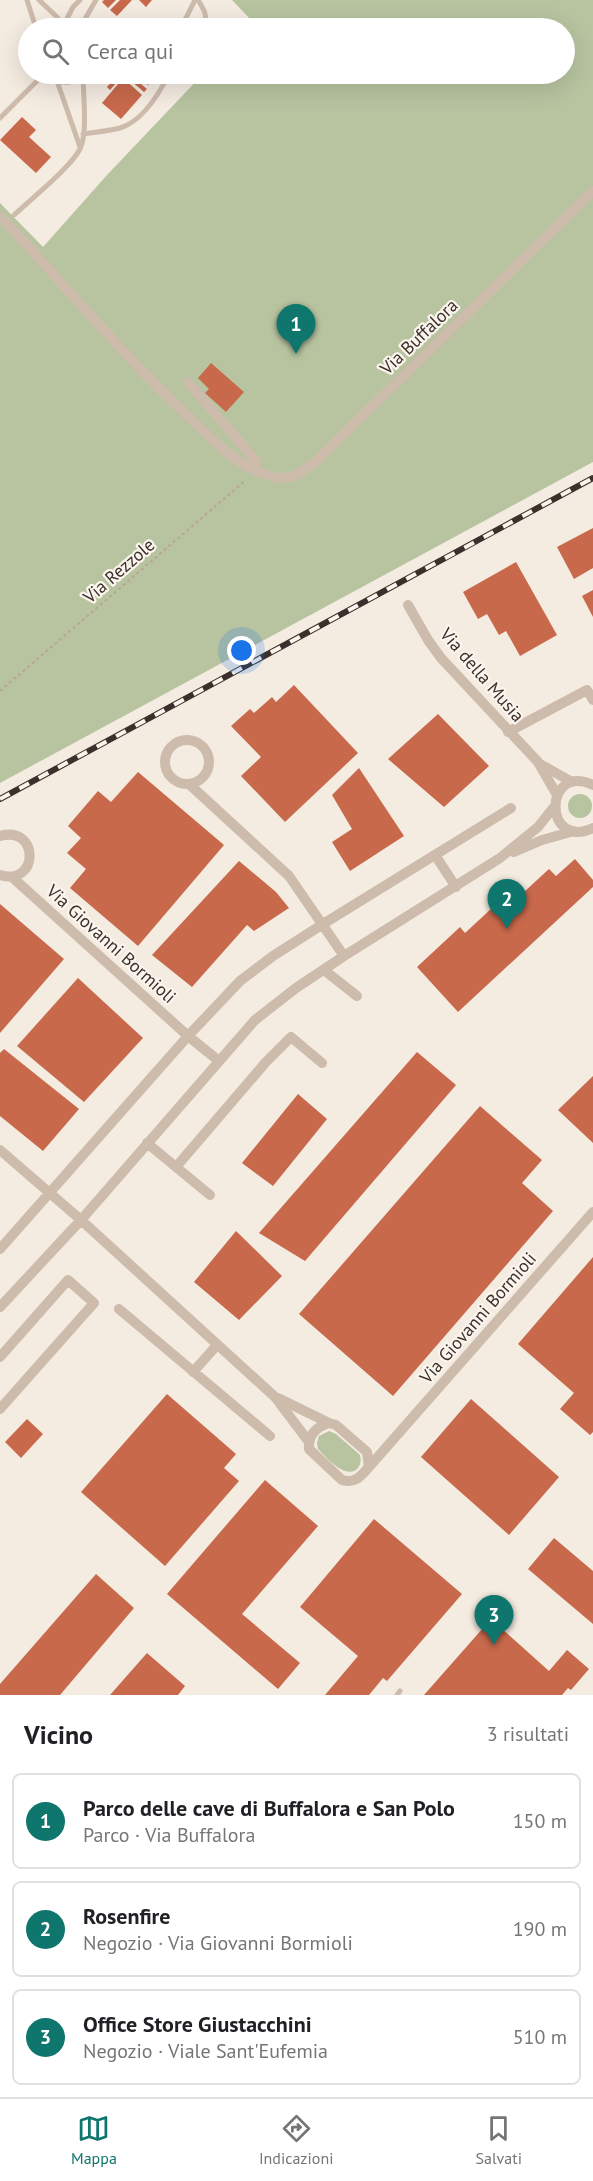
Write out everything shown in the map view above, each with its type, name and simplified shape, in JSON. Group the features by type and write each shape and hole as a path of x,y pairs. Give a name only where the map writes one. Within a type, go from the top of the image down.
{"street":[{"name":"Via Buffalora","path":"7,218 160,391 231,456 255,471 284,478 293,477 315,462 593,190"},
{"path":"188,382 256,461 255,471"},
{"name":"Via della Musia","path":"408,605 441,658 538,762 572,782 593,784"},
{"path":"508,732 587,690 593,700"},
{"path":"189,784 202,778 209,765 208,757 200,745 187,740 173,745 165,757 166,771 175,781 189,784 289,876 344,956"},
{"name":"Via della Musia","path":"538,762 557,795"},
{"path":"0,1307 81,1220 255,1020 296,988 344,956 500,858 538,827 554,807 561,789 572,782"},
{"path":"554,807 560,822 574,831"},
{"path":"0,1250 188,1036 240,981 273,956 323,924 511,808"},
{"path":"500,858 542,840 574,831 591,831"},
{"path":"0,836 14,835 26,843 30,857 25,870 12,877 0,875"},
{"path":"435,855 456,887"},
{"name":"Via Giovanni Bormioli","path":"12,877 188,1036 219,1061"},
{"path":"324,970 357,996"},
{"path":"177,1167 266,1062 291,1037 322,1063"},
{"path":"147,1143 210,1195"},
{"name":"Via Giovanni Bormioli","path":"0,1150 81,1220 275,1397 309,1442 309,1449 313,1455 342,1480 348,1482 358,1479 369,1467 593,1212"},
{"path":"0,1357 68,1280 94,1303 0,1409"},
{"path":"119,1309 270,1436"},
{"path":"193,1372 217,1345"},
{"name":"Via Giovanni Bormioli","path":"275,1397 336,1425 367,1452 380,1450 387,1445"},
{"path":"309,1442 313,1433 329,1423"},
{"path":"367,1452 369,1467"}],"lane":[{"path":"29,0 32,18"},
{"path":"39,0 58,18"},
{"path":"67,18 80,0"},
{"path":"86,18 96,0"},
{"path":"186,18 196,0 205,11 207,18"},
{"path":"0,118 34,84"},
{"path":"58,84 81,148"},
{"path":"7,218 72,160 81,148 83,84"},
{"path":"83,134 120,128 137,120 163,84"}],"path":[{"name":"Via Rezzole","path":"0,691 255,471"}],"green space":[{"path":"232,0 593,0 593,462 0,783 0,203 43,247 107,175 193,84 575,84 575,18 249,18"},
{"path":"580,794 585,795 591,801 591,811 585,817 580,818 575,817 569,811 568,806 569,801 575,795"},
{"path":"329,1431 336,1434 360,1455 358,1468 348,1472 342,1470 318,1449 319,1436"}],"building":[{"path":"116,0 108,8 102,2"},
{"path":"120,0 132,0 117,16 110,10"},
{"path":"139,0 152,0 146,7"},
{"path":"110,84 115,84 110,90 107,87"},
{"path":"118,84 130,84 142,95 121,119 102,103"},
{"path":"135,84 141,84 147,89 144,92"},
{"path":"22,117 36,130 29,137 51,157 36,173 0,140"},
{"path":"211,363 244,392 226,412 205,393 209,389 198,378"},
{"path":"593,528 593,568 574,579 557,547"},
{"path":"516,562 557,635 520,656 506,631 499,635 487,614 478,619 463,592"},
{"path":"593,590 593,617 582,596"},
{"path":"294,685 358,753 285,822 241,776 261,757 231,726 250,709 254,713 272,697 276,702"},
{"path":"438,714 489,766 444,807 388,759"},
{"path":"359,768 404,836 350,871 332,842 352,829 332,795"},
{"path":"138,772 224,845 138,946 70,888 86,869 67,853 81,838 68,826 98,791 111,802"},
{"path":"575,859 593,880 593,887 458,1012 417,967 460,927 465,933 492,908 496,913 522,889 524,892 549,869 556,876"},
{"path":"239,861 276,892 289,908 254,931 247,925 192,987 152,955"},
{"path":"0,904 64,959 0,1033"},
{"path":"78,978 143,1038 84,1102 17,1046"},
{"path":"4,1049 79,1109 43,1151 0,1116 0,1053"},
{"path":"417,1052 456,1085 305,1261 259,1233"},
{"path":"593,1076 593,1143 558,1110"},
{"path":"298,1094 327,1119 273,1186 242,1163"},
{"path":"480,1106 542,1160 522,1183 553,1211 393,1396 299,1314"},
{"path":"236,1231 282,1276 239,1320 194,1282"},
{"path":"593,1257 593,1432 590,1435 560,1409 574,1393 518,1344"},
{"path":"167,1394 236,1454 224,1468 239,1481 165,1566 81,1492"},
{"path":"471,1399 559,1477 509,1535 421,1457"},
{"path":"27,1419 43,1434 21,1458 5,1442"},
{"path":"265,1480 318,1526 242,1614 300,1663 278,1689 167,1594"},
{"path":"374,1519 462,1594 387,1681 383,1678 369,1695 325,1695 358,1656 300,1607"},
{"path":"554,1538 593,1571 593,1624 528,1569"},
{"path":"96,1574 134,1608 60,1695 0,1695 0,1684"},
{"path":"491,1619 549,1671 567,1650 589,1669 571,1690 568,1688 562,1695 424,1695"},
{"path":"147,1653 185,1686 178,1695 110,1695"}],"railway":[{"path":"0,799 593,478"}],"place":[{"name":"Parco delle cave di Buffalora e San Polo","path":"296,354"},
{"name":"Rosenfire","path":"507,929"},
{"name":"Office Store Giustacchini","path":"494,1645"}]}
